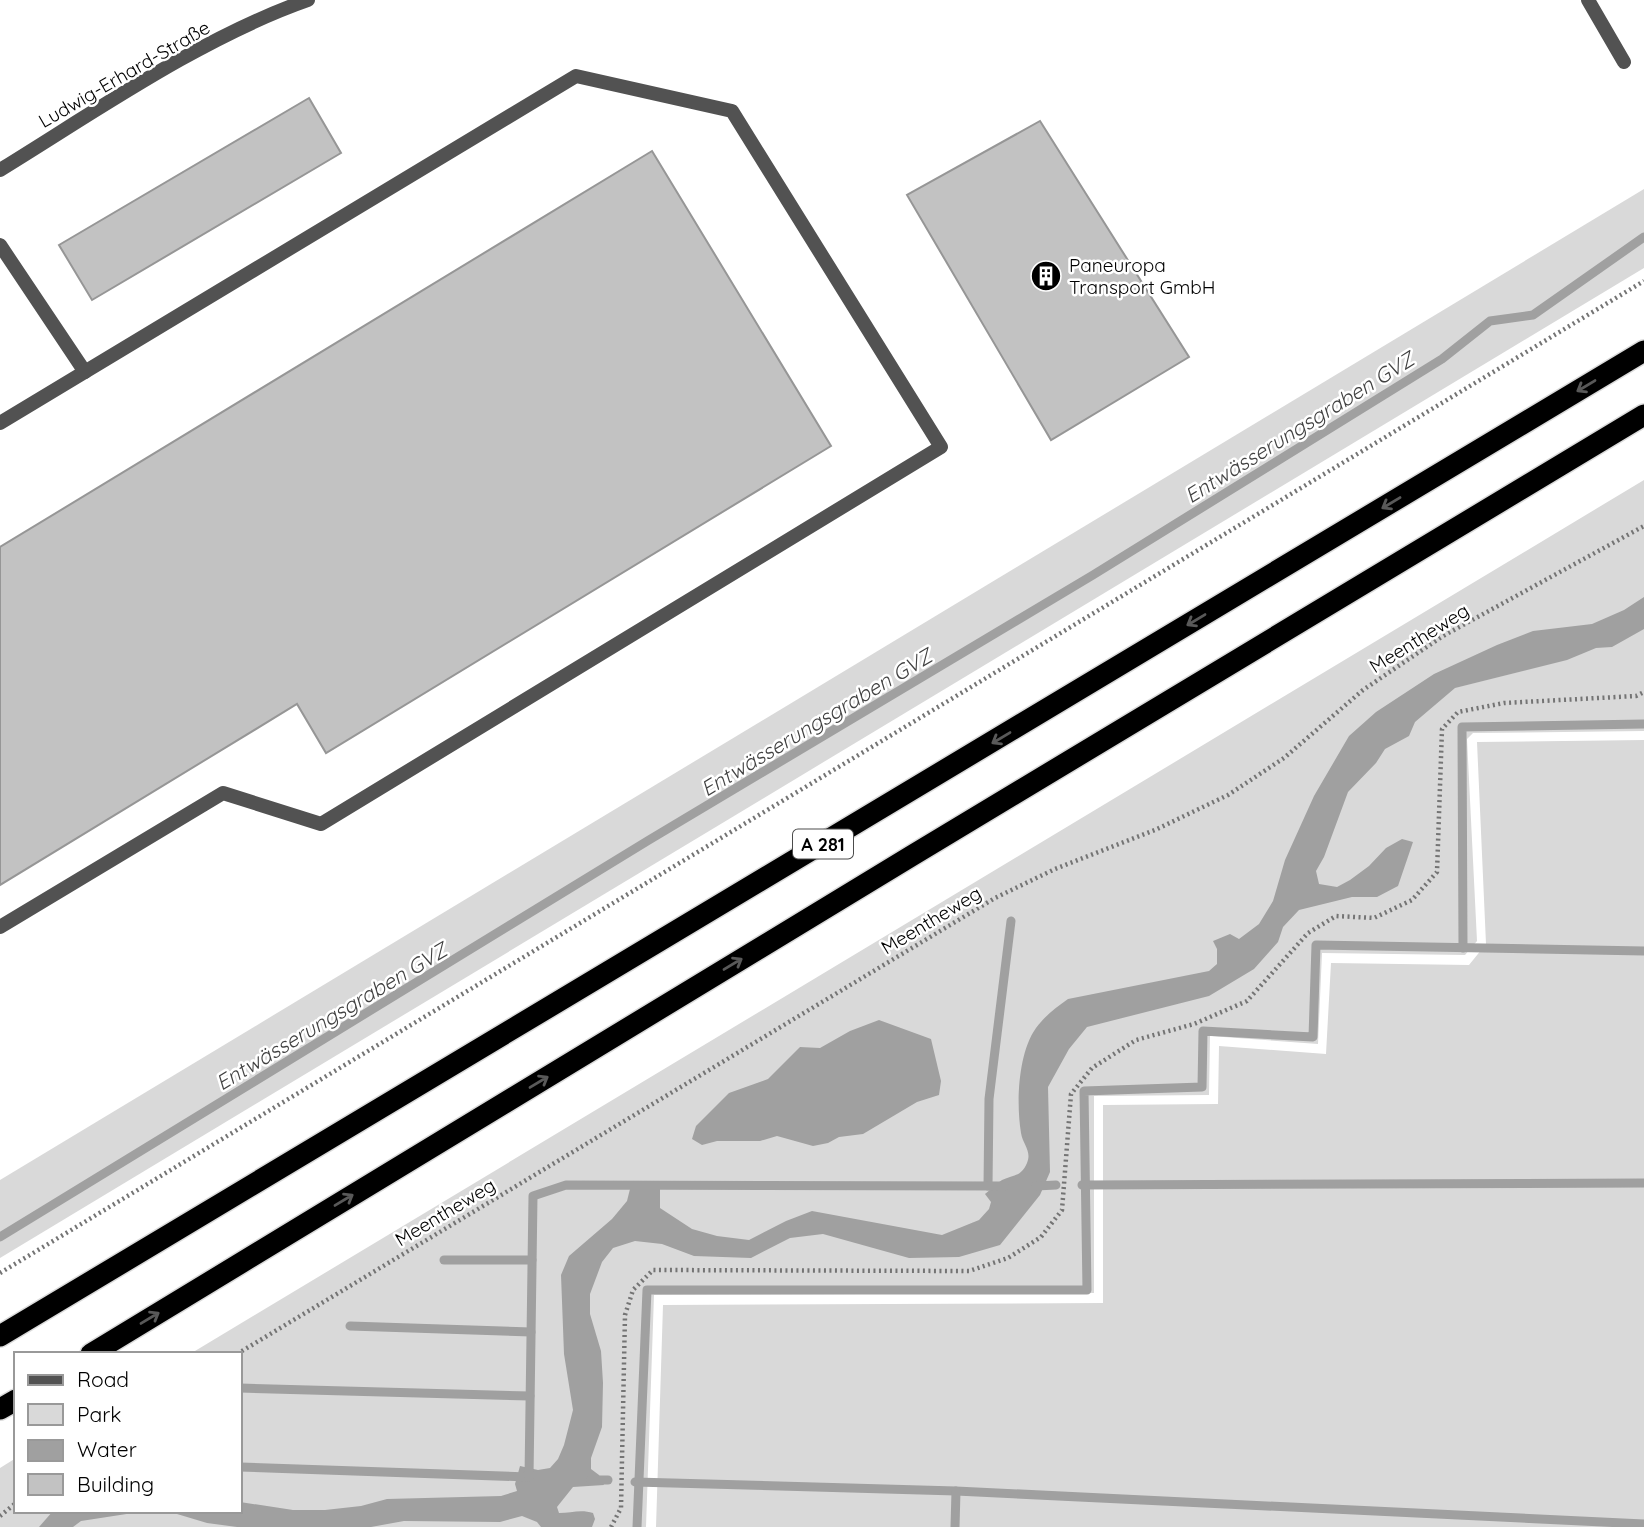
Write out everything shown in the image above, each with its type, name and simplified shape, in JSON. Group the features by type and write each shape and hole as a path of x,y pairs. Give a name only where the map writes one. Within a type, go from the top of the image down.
{"highway":[{"name":"A 281","path":"0,1336 1644,351"},
{"name":"A 281","path":"95,1352 925,847 1644,415"}],"street":[{"name":"Ludwig-Erhard-Straße","path":"0,170 169,68 264,15 308,0"},
{"path":"1588,0 1624,62"},
{"path":"0,423 576,76 732,111 940,447 321,824 223,793 0,927"},
{"path":"0,245 85,373"}],"path":[{"path":"0,1273 1644,281"},
{"name":"Meentheweg","path":"240,1352 995,898 1055,869 1155,831 1228,795 1284,758 1363,690 1443,636 1644,526"},
{"path":"611,1527 621,1508 625,1315 633,1290 653,1270 969,1271 1008,1258 1041,1237 1062,1210 1071,1094 1092,1068 1136,1040 1194,1024 1247,1001 1308,933 1336,916 1374,918 1412,900 1437,872 1442,797 1442,729 1458,712 1504,703 1636,696 1644,692"},
{"path":"0,1516 14,1505"}],"green space":[{"path":"1644,189 1644,268 0,1258 0,1180"},
{"path":"1644,480 1644,731 1473,733 1467,739 1477,941 1465,955 1322,953 1318,1044 1210,1036 1209,1095 1094,1096 1094,1293 654,1295 646,1527 0,1527 0,1468 14,1459 14,1513 242,1513 242,1352 193,1352"},
{"path":"1644,740 1644,1527 656,1527 663,1305 1103,1303 1103,1105 1218,1104 1219,1046 1326,1054 1331,963 1469,965 1486,944 1477,742"}],"water":[{"path":"1644,597 1644,629 1612,647 1596,648 1567,660 1455,688 1415,722 1409,736 1385,749 1376,763 1348,792 1324,857 1316,871 1319,884 1337,887 1350,880 1369,866 1386,848 1402,839 1413,842 1398,886 1377,897 1352,897 1299,910 1283,927 1278,942 1254,969 1209,996 1087,1027 1069,1049 1048,1087 1050,1172 1040,1195 1000,1245 959,1257 909,1258 823,1234 790,1238 751,1258 694,1256 662,1244 635,1241 613,1248 602,1262 590,1294 590,1314 601,1351 603,1383 602,1427 591,1458 591,1469 599,1475 604,1485 573,1487 557,1507 559,1513 593,1513 595,1519 592,1527 541,1527 537,1522 522,1516 500,1522 404,1521 371,1527 237,1527 207,1523 174,1513 242,1513 242,1502 293,1510 325,1510 361,1506 387,1499 501,1496 517,1491 515,1484 520,1466 538,1470 550,1468 558,1459 564,1445 573,1410 564,1354 561,1275 569,1256 612,1219 627,1201 632,1181 660,1183 660,1208 692,1229 717,1236 749,1240 812,1211 942,1235 979,1220 989,1209 991,1202 985,1194 1002,1180 1019,1173 1027,1163 1028,1151 1019,1121 1022,1064 1030,1038 1047,1016 1068,999 1209,971 1217,964 1217,949 1213,941 1230,934 1239,939 1259,924 1273,901 1285,860 1314,796 1349,736 1376,712 1434,674 1497,645 1533,631 1592,624 1624,610"},
{"path":"879,1020 931,1039 941,1081 939,1095 917,1102 863,1134 839,1137 813,1146 777,1136 760,1141 717,1141 702,1145 692,1139 696,1126 729,1093 768,1079 800,1047 820,1048 850,1031"},
{"path":"51,1513 133,1513 81,1521 73,1527 39,1527"}],"building":[{"path":"309,98 341,153 92,300 59,245"},
{"name":"Paneuropa Transport GmbH","path":"1040,121 1189,357 1051,440 907,195"},
{"path":"652,151 831,446 326,753 297,704 0,885 0,547"}],"waterway":[{"name":"Entwässerungsgraben GVZ","path":"0,1237 649,840 1093,575 1442,359 1490,321 1533,315 1644,237"},
{"path":"1463,948 1462,727 1644,724"},
{"path":"988,1186 989,1099 1011,921"},
{"path":"637,1527 647,1290 1087,1290 1084,1091 1202,1087 1203,1031 1313,1037 1316,945 1644,951"},
{"path":"1082,1185 1644,1183"},
{"path":"529,1477 533,1196 566,1185 1004,1186"},
{"path":"1036,1186 1056,1185"},
{"path":"444,1260 532,1260"},
{"path":"350,1326 531,1332"},
{"path":"242,1388 530,1396"},
{"path":"242,1467 528,1477"},
{"path":"591,1480 608,1480"},
{"path":"635,1482 956,1491 1644,1524"},
{"path":"955,1527 956,1491"}],"place":[{"name":"Paneuropa Transport GmbH","path":"1046,276"}]}
